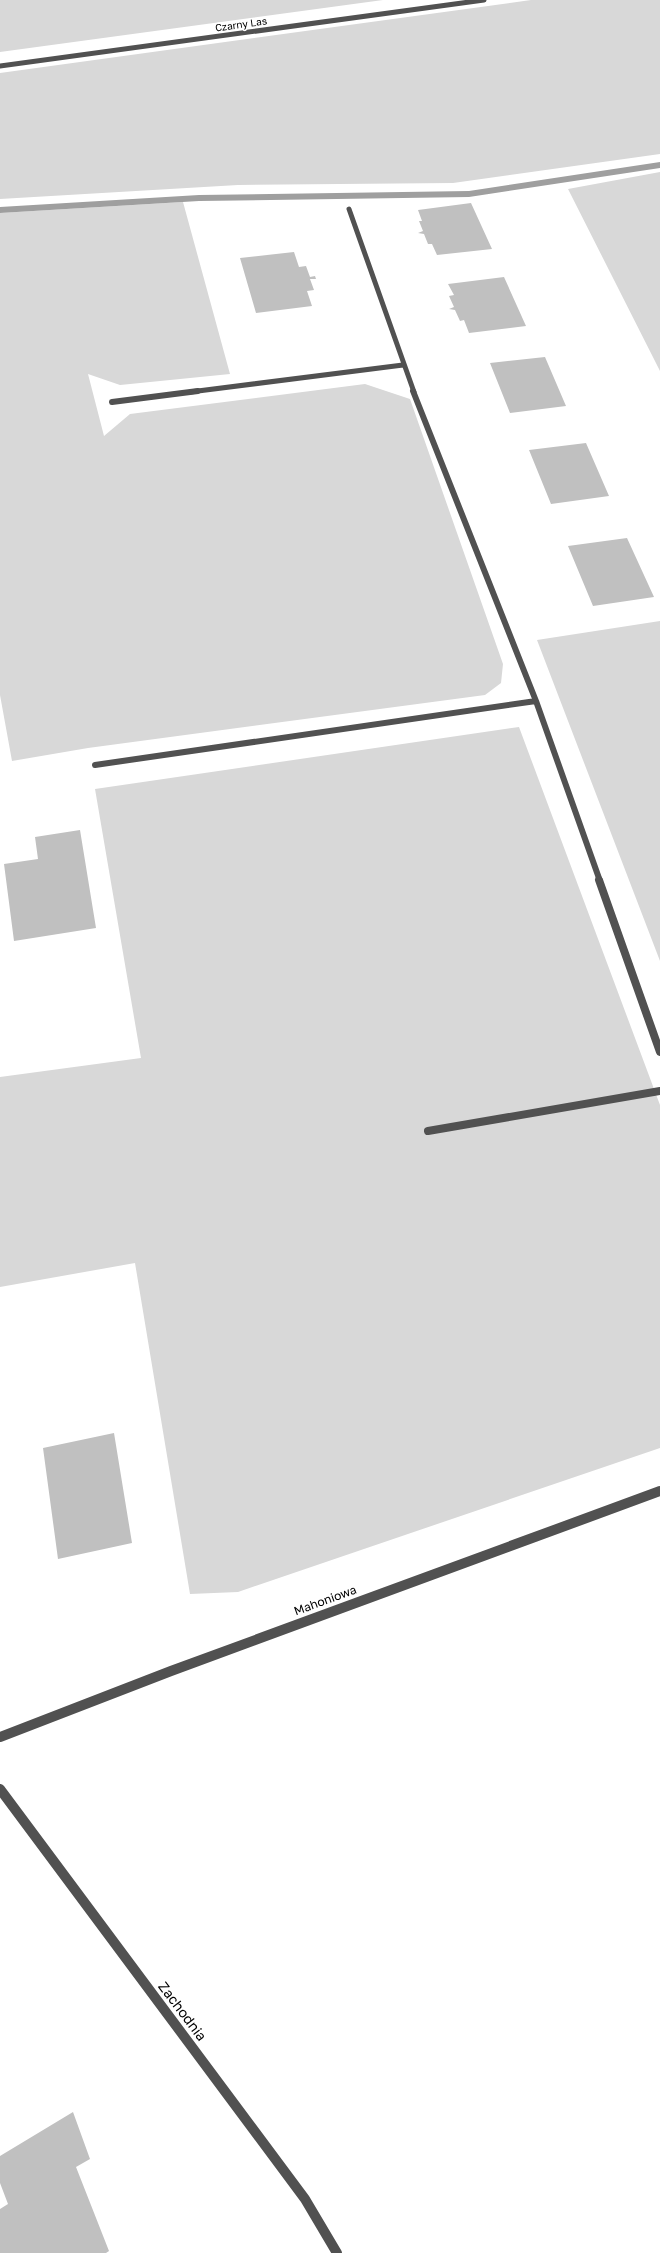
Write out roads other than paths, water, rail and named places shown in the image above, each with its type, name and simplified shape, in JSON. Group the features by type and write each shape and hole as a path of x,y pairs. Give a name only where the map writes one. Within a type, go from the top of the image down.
{"street":[{"name":"Czarny Las","path":"0,66 484,0"},
{"path":"349,209 403,365 536,701 660,1052"},
{"path":"112,402 403,365"},
{"path":"95,765 536,701"},
{"path":"428,1131 660,1091"},
{"name":"Mahoniowa","path":"0,1737 171,1671 660,1491"},
{"name":"Zachodnia","path":"0,1789 305,2199 337,2253"}],"waterway":[{"path":"0,210 199,198 469,194 660,165"}]}
